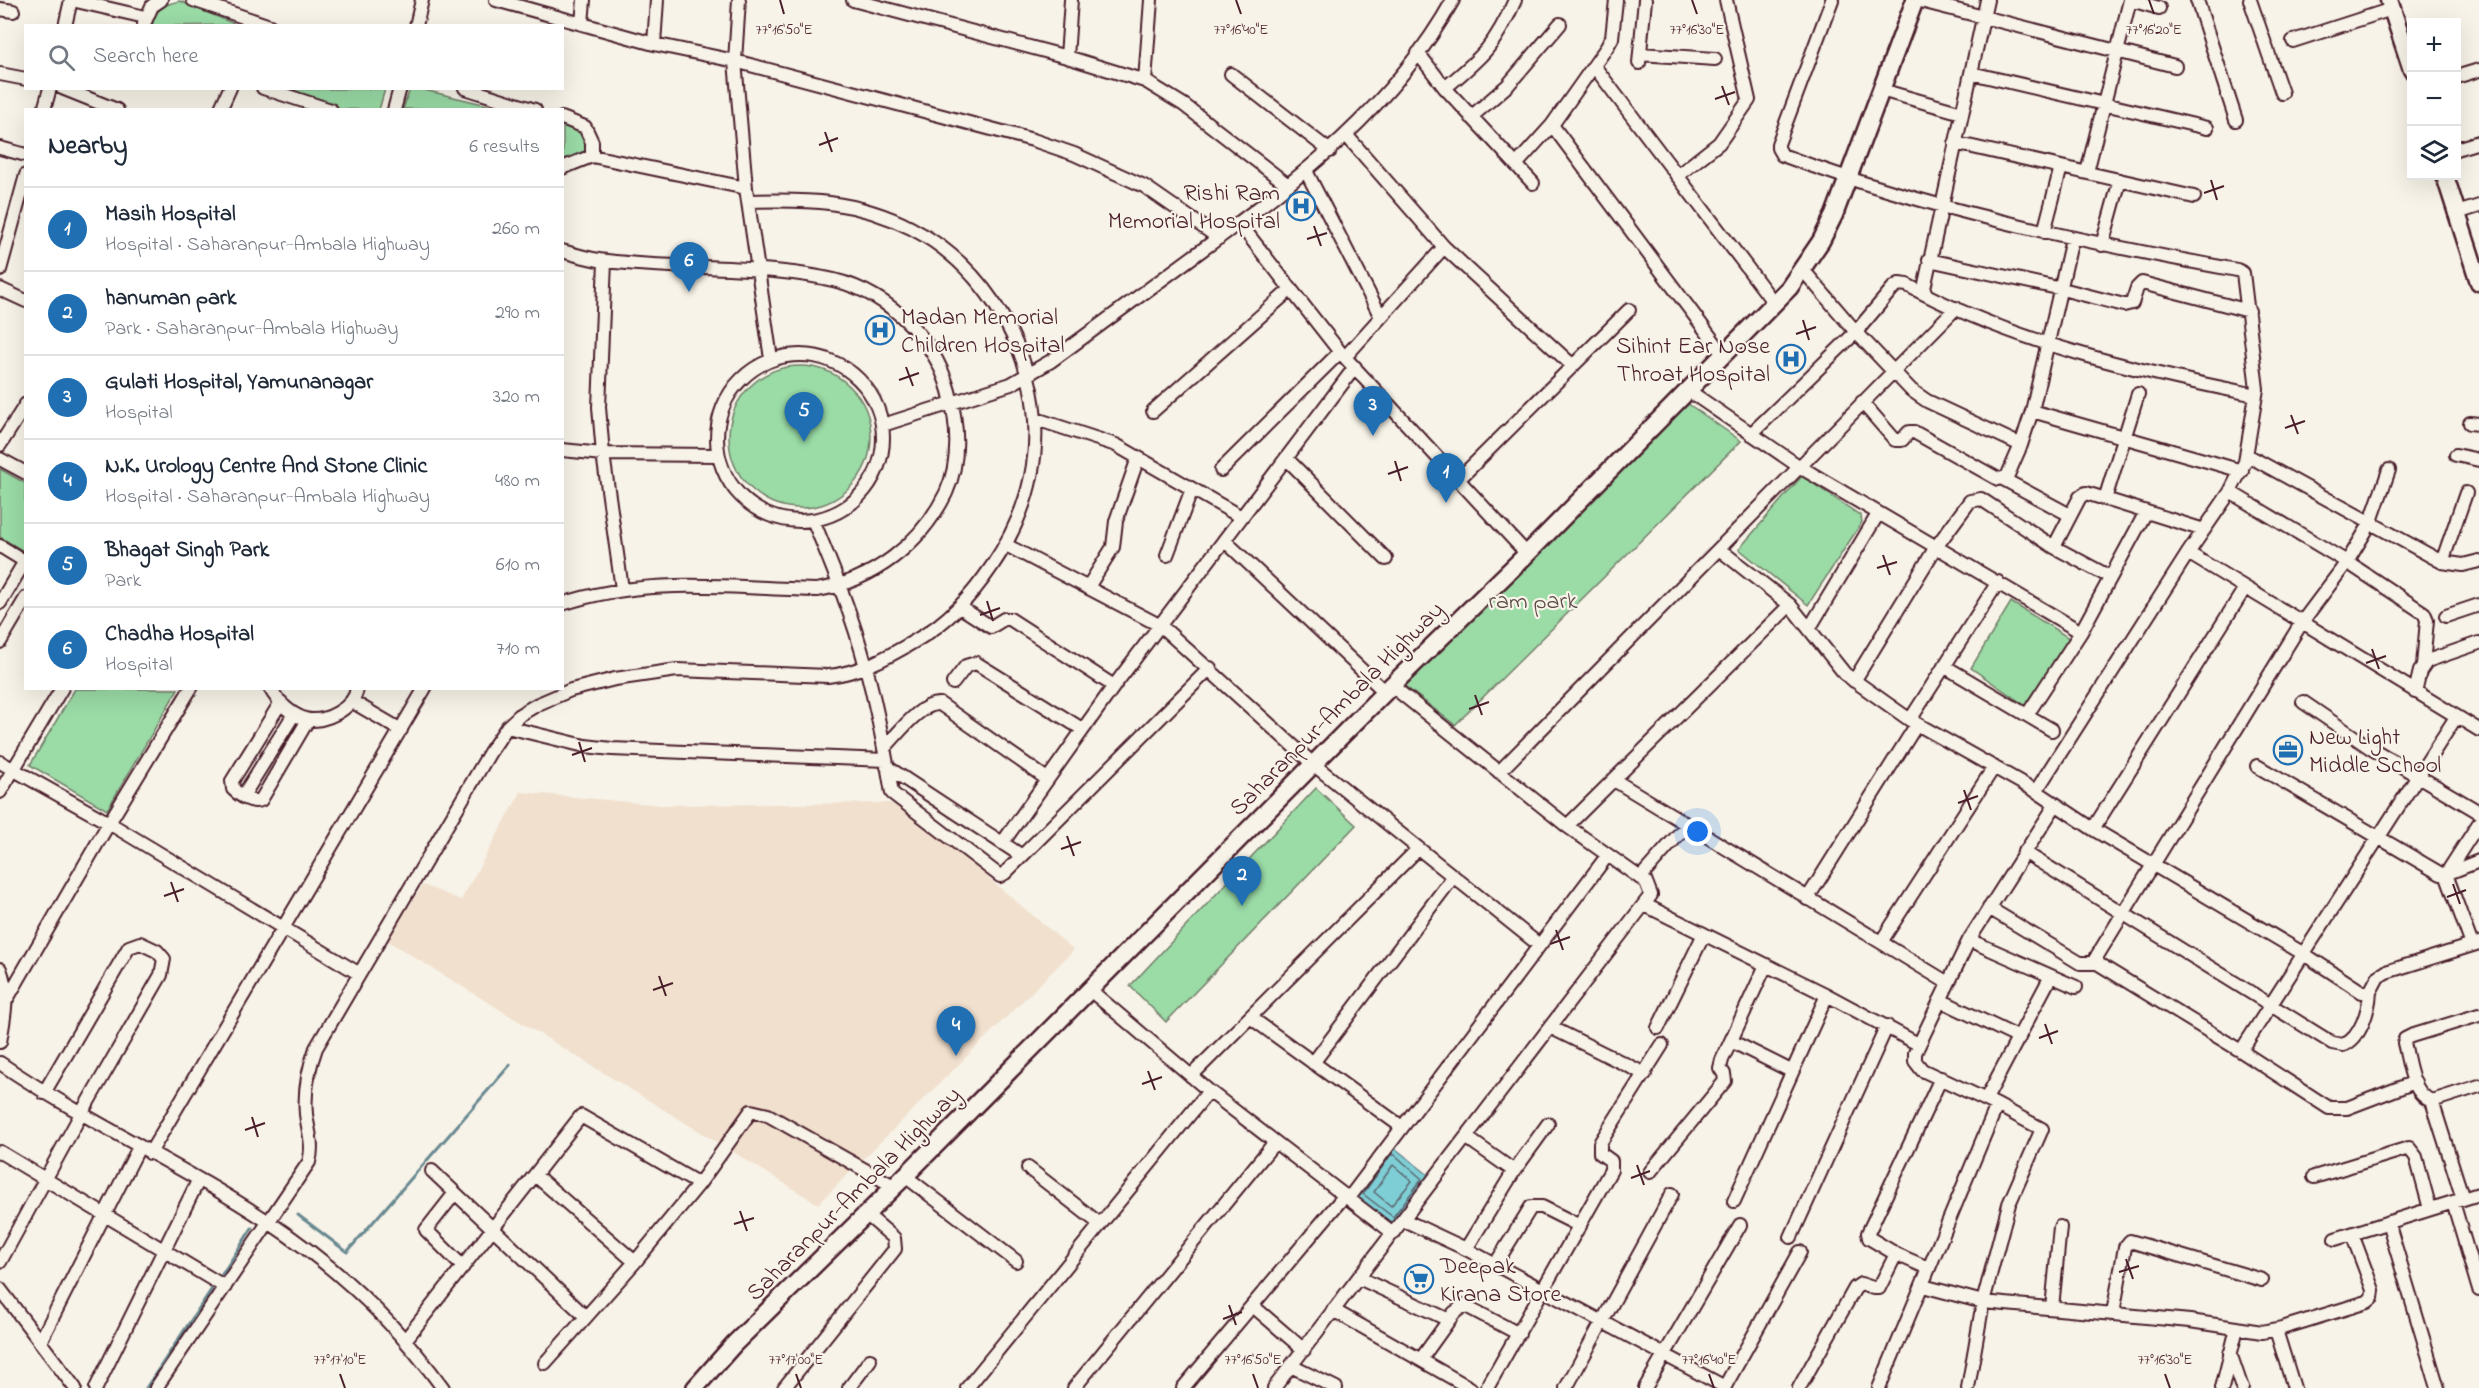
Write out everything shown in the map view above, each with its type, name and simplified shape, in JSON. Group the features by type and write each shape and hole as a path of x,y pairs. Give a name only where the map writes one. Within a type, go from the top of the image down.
{"main road":[{"name":"Saharanpur-Ambala Highway","path":"695,1388 734,1344 900,1181 1388,689 1527,554 1774,303 1803,270 1821,241 1848,180 1916,0"},
{"path":"2390,5 2407,55"},
{"path":"2446,180 2457,213 2474,251 2479,282"}],"street":[{"path":"66,24 72,0 144,21 152,6 161,0"},
{"path":"193,0 264,24"},
{"path":"416,24 422,0"},
{"path":"496,0 654,44 735,61 938,114 1074,154 1144,186 1219,238"},
{"path":"582,24 584,0"},
{"path":"654,44 657,0"},
{"path":"739,0 735,61 747,194 771,359"},
{"path":"853,0 1067,57 1145,81 1184,105 1288,185"},
{"path":"1067,57 1071,0"},
{"path":"1145,81 1151,0"},
{"path":"883,425 1011,384 1029,375 1219,238 1306,171 1347,136 1396,82 1453,0"},
{"path":"1445,88 1493,45 1515,0"},
{"path":"1516,165 1552,125 1612,38 1616,0"},
{"path":"1645,0 1639,59 1716,59"},
{"path":"1677,176 1719,143 1749,100 1726,0"},
{"path":"1832,0 1778,148 1782,155 1848,180 1941,206 2072,239 2243,273 2249,311 2256,395 2247,455 2242,471 2036,791"},
{"path":"1916,0 2175,66"},
{"path":"1923,293 1987,0"},
{"path":"2087,172 2131,0 2159,8"},
{"path":"2197,0 2236,120"},
{"path":"2250,0 2282,93"},
{"path":"2293,41 2390,5"},
{"path":"1471,117 1508,85 1560,24"},
{"path":"1418,52 1445,88 1533,183"},
{"path":"1594,66 1774,303"},
{"path":"2461,76 2479,70"},
{"path":"1971,73 2207,128"},
{"path":"0,74 24,79"},
{"path":"1231,74 1330,151"},
{"path":"45,108 49,90"},
{"path":"67,90 112,108"},
{"path":"221,108 229,90"},
{"path":"269,90 325,108"},
{"path":"395,108 399,90"},
{"path":"471,90 529,108"},
{"path":"1881,90 1962,113"},
{"path":"564,119 585,127 592,141 592,156"},
{"path":"1552,125 1724,355"},
{"path":"1347,136 1444,247 1573,366"},
{"path":"1955,142 2194,197"},
{"path":"2461,148 2479,142"},
{"path":"0,148 24,154"},
{"path":"156,1388 219,1283 269,1223 309,1162 313,1152 306,1116 306,1083 316,1048 489,752 507,727 521,714 553,696 650,672 677,670 828,676 866,666 927,634 960,607 972,594 1006,545 1021,514 1029,488 1036,444 1036,419 1029,375 1002,316 984,289 955,259 912,228 870,210 851,205 747,194 592,156 564,167"},
{"path":"2044,232 2061,167"},
{"path":"1306,171 1381,317"},
{"path":"2102,245 2120,180"},
{"path":"0,270 24,182"},
{"path":"2457,213 2479,206"},
{"path":"1239,223 1342,354 1527,554"},
{"path":"2003,479 2011,473 2032,411 2072,239"},
{"path":"1221,470 1381,317 1444,247"},
{"path":"564,251 605,261 759,271 825,278 867,292 890,306 912,325 939,364 952,404 958,441 955,468 940,505 922,530 900,552 875,570 841,586 817,590 647,586 597,593 564,603"},
{"path":"1929,260 2124,305 2132,303 2139,285 2145,284 2249,311"},
{"path":"605,261 599,376 603,454 622,588"},
{"path":"1803,270 1856,332 1911,390 1928,401 2021,445"},
{"path":"1751,434 1856,332 1893,288 1899,284 1907,285 1956,308 2048,345 2159,376 2256,395"},
{"path":"1154,411 1291,289"},
{"path":"0,290 24,300"},
{"path":"1499,772 1956,308"},
{"path":"1459,479 1629,310"},
{"path":"795,354 820,356 843,365 862,381 876,401 883,425 883,451 875,476 859,497 838,512 813,520 788,521 763,513 742,499 726,479 717,455 716,432 721,408 732,387 750,370 771,359 795,354"},
{"path":"1003,842 1082,729 1354,367"},
{"path":"1689,391 1800,467 2081,632"},
{"path":"2105,499 2138,394"},
{"path":"1862,402 1895,441 1902,440 1909,432 1914,432 1998,479 2003,479 2070,515"},
{"path":"0,445 24,407"},
{"path":"2032,411 2242,471"},
{"path":"1036,419 1104,440 1241,517"},
{"path":"564,450 603,454 717,455"},
{"path":"2247,455 2442,562 2463,565 2479,561"},
{"path":"2456,455 2479,460"},
{"path":"1088,587 1113,547 1116,520 1138,458"},
{"path":"1286,458 1386,559"},
{"path":"0,459 24,472"},
{"path":"2097,963 2097,956 2302,622 2347,562 2370,524 2390,470"},
{"path":"1167,555 1192,489"},
{"path":"2230,492 2347,562 2426,616 2423,665 2415,692"},
{"path":"2054,547 2083,494 2089,493 2204,530"},
{"path":"2442,562 2466,494"},
{"path":"1854,681 1936,547 1970,501 1975,498 1981,499 2054,547 2110,577"},
{"path":"2027,715 2081,632 2146,512"},
{"path":"1809,629 1878,514"},
{"path":"813,520 841,586 866,666 892,793 1000,876 1210,668"},
{"path":"1224,540 1388,689 1567,826 1646,882 1651,891 1645,905 1274,1388"},
{"path":"1006,545 1161,626 1210,668 1313,764 1538,944"},
{"path":"0,546 24,560"},
{"path":"1719,549 1790,605 1837,667 1913,722 2036,791 2153,866 2304,954 2362,992 2370,992"},
{"path":"2188,553 2479,730"},
{"path":"0,603 24,563"},
{"path":"1807,899 1944,666 1998,582"},
{"path":"2093,829 2245,588"},
{"path":"0,642 24,601"},
{"path":"1567,826 1790,605"},
{"path":"2446,616 2479,605"},
{"path":"960,607 991,627 1004,619 1010,619 1114,686"},
{"path":"2423,665 2434,657 2479,643"},
{"path":"953,683 966,666 976,663 1082,729"},
{"path":"1944,666 2052,730"},
{"path":"0,792 61,690"},
{"path":"7,999 109,823 190,690"},
{"path":"272,690 294,714 308,720 341,711 353,702 356,690"},
{"path":"40,1342 104,1214 283,928 424,690"},
{"path":"281,702 232,782 233,789 243,796 253,802 261,800 308,720"},
{"path":"353,702 400,730"},
{"path":"2303,702 2369,747 2479,812"},
{"path":"886,758 922,709 940,704 1047,779"},
{"path":"243,796 294,714"},
{"path":"2241,1051 2456,717"},
{"path":"507,727 585,746 612,749 886,758 1022,855"},
{"path":"0,762 109,823 358,973"},
{"path":"2257,766 2441,874 2479,861"},
{"path":"1881,942 1994,767"},
{"path":"1614,780 1807,899 1948,982"},
{"path":"1968,1388 1983,1302 2010,1204 2042,1129 1917,1065 1915,1053 1969,940 2056,804"},
{"path":"2446,874 2479,823"},
{"path":"1640,878 1687,825"},
{"path":"1191,1076 1418,849"},
{"path":"2025,852 2332,1042 2343,1046 2350,1042 2359,1029 2368,1008 2370,992 2378,977 2386,972 2476,944 2446,874"},
{"path":"1183,1388 1347,1196 1402,1127 1607,855"},
{"path":"1313,1062 1453,877"},
{"path":"1645,905 1827,995 1918,1044"},
{"path":"1989,908 2080,963 2097,963 2334,1109 2353,1106 2415,1082"},
{"path":"1658,1028 1704,934"},
{"path":"1969,940 2076,987"},
{"path":"0,1262 161,975 164,959 157,951 140,943 129,947 44,1093"},
{"path":"1650,1172 1725,1081 1720,1065 1766,965"},
{"path":"0,969 5,982 7,999 0,1042"},
{"path":"1879,1388 1923,1286 1992,1102 2019,1038 2051,976"},
{"path":"1090,990 1209,1091 1393,1233"},
{"path":"1734,1201 1827,995"},
{"path":"1940,1000 2019,1038"},
{"path":"2479,1015 2405,1039 2404,1043 2420,1094 2432,1101 2479,1290"},
{"path":"1250,1017 1402,1127"},
{"path":"1791,1237 1887,1026"},
{"path":"1550,1027 1645,1074"},
{"path":"1731,1041 1791,1071"},
{"path":"1487,1388 1544,1291 1612,1165 1611,1161 1600,1153 1600,1143 1662,1045"},
{"path":"0,1063 44,1093 269,1223 323,1262 381,1312 406,1339 443,1388"},
{"path":"1928,1268 1896,1254 1869,1238 1868,1233 1941,1078"},
{"path":"2432,1101 2479,1086"},
{"path":"967,1388 1209,1091"},
{"path":"545,1363 635,1262 699,1184 745,1117 751,1112 760,1112 900,1181 1016,1261"},
{"path":"406,1339 581,1116 699,1184"},
{"path":"1466,1249 1514,1171 1548,1124"},
{"path":"1466,1137 1514,1171"},
{"path":"1074,1388 1275,1142"},
{"path":"2314,1177 2409,1148 2416,1157 2430,1209"},
{"path":"0,1152 219,1283"},
{"path":"1028,1168 1100,1224"},
{"path":"432,1171 586,1317"},
{"path":"535,1175 635,1262"},
{"path":"96,1388 162,1249 198,1181"},
{"path":"455,1193 426,1230 463,1267"},
{"path":"1566,1388 1672,1194"},
{"path":"2335,1239 2479,1194"},
{"path":"1495,1265 1532,1207 1542,1207 1580,1226"},
{"path":"784,1388 895,1249 894,1238 866,1214"},
{"path":"1404,1220 1466,1249 1604,1321 1724,1388 1800,1252"},
{"path":"2388,1222 2438,1388"},
{"path":"1645,1388 1740,1225"},
{"path":"2052,1308 2060,1227"},
{"path":"1923,1286 1983,1302 2113,1313 2262,1332 2276,1330 2367,1302 2372,1298 2373,1290 2352,1234"},
{"path":"2113,1313 2125,1247 2130,1241 2262,1280"},
{"path":"1799,1388 1855,1288 1862,1284 1879,1288 1896,1254"},
{"path":"1359,1278 1449,1320"},
{"path":"0,1289 75,1388"},
{"path":"1421,1359 1458,1308 1464,1305 1519,1334"},
{"path":"1252,1306 1304,1350"},
{"path":"1334,1310 1470,1388"},
{"path":"2222,1388 2236,1328"},
{"path":"2276,1330 2294,1388"},
{"path":"2230,1353 2242,1388"},
{"path":"849,1388 870,1360"},
{"path":"1291,1366 1336,1388"}],"shaded area":[{"path":"521,792 661,805 899,803 1074,950 818,1204 386,940 423,885 461,900"}],"green space":[{"path":"180,1 235,24 153,24 158,11 169,4"},
{"path":"276,90 385,90 380,108 330,108"},
{"path":"410,90 424,90 500,108 403,108"},
{"path":"564,124 582,134 588,155 564,162"},
{"path":"800,366 827,371 850,387 866,410 871,437 866,464 850,487 827,503 800,508 773,503 750,487 734,464 729,437 734,410 750,387 773,371"},
{"name":"ram park","path":"1687,403 1741,441 1455,725 1401,683"},
{"path":"0,469 24,482 24,551 0,537"},
{"path":"1802,476 1861,516 1862,522 1808,605 1739,549"},
{"path":"2011,602 2069,638 2026,706 1971,668"},
{"path":"74,690 177,690 107,810 30,765"},
{"path":"1316,788 1356,825 1166,1022 1130,986"}],"water":[{"path":"1391,1145 1432,1178 1395,1227 1354,1195"}],"waterway":[{"path":"298,1215 347,1252 510,1065"},
{"path":"219,1279 252,1228"},
{"path":"146,1388 215,1284"}],"place":[{"name":"Rishi Ram Memorial Hospital","path":"1301,206"},
{"name":"Chadha Hospital","path":"689,292"},
{"name":"Madan Memorial Children Hospital","path":"880,330"},
{"name":"Sihint Ear Nose Throat Hospital","path":"1791,359"},
{"name":"Gulati Hospital, Yamunanagar","path":"1373,436"},
{"name":"Bhagat Singh Park","path":"804,442"},
{"name":"Masih Hospital","path":"1446,503"},
{"name":"New Light Middle School","path":"2288,750"},
{"name":"hanuman park","path":"1242,906"},
{"name":"N.K. Urology Centre And Stone Clinic","path":"956,1056"},
{"name":"Deepak Kirana Store","path":"1419,1279"}]}
